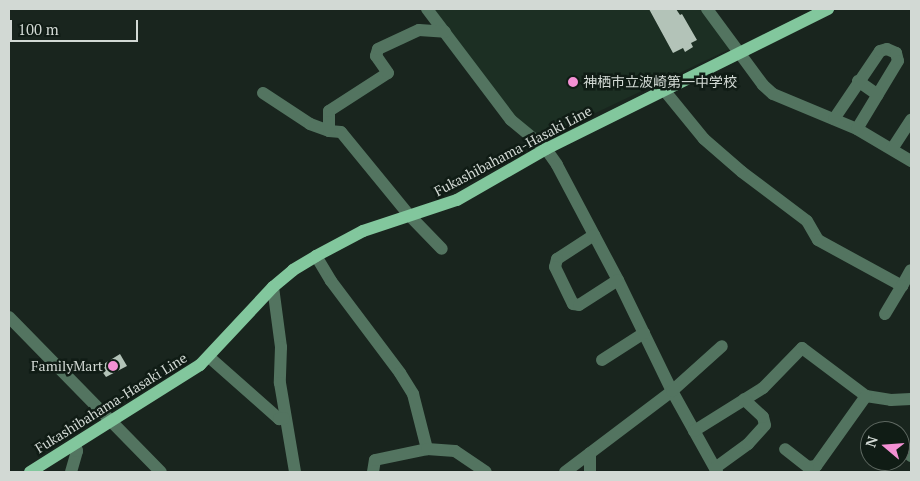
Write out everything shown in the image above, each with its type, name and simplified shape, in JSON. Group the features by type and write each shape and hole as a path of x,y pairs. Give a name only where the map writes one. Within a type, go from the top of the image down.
{"main road":[{"name":"Fukashibahama-Hasaki Line","path":"30,472 185,376 209,357 273,287 293,270 316,256 363,231 457,200 546,149 828,9"}],"street":[{"path":"427,9 510,120 546,149 618,280 672,391 716,470 748,444 766,425 763,417 744,399"},
{"path":"708,9 763,85 773,94 857,129 911,161"},
{"path":"329,131 329,111 388,73 376,56 378,49 419,30 444,32"},
{"path":"834,119 880,51 887,49 896,53 898,61 857,129"},
{"path":"858,81 878,95"},
{"path":"664,90 704,139 742,172 807,222 818,240 902,286"},
{"path":"263,93 310,124 329,131 341,132 409,215 442,249"},
{"path":"892,148 911,120"},
{"path":"594,235 556,259 555,267 573,304 579,305 618,280"},
{"path":"316,256 331,281 413,394 427,449"},
{"path":"885,314 911,270"},
{"path":"273,287 281,347 280,383 284,418 295,472"},
{"path":"9,317 161,472"},
{"path":"602,360 644,333"},
{"path":"565,472 672,391 722,346"},
{"path":"694,430 763,388 802,348 866,396 891,400 911,399"},
{"path":"209,357 280,418 284,418"},
{"path":"785,449 808,468 816,466 866,396"},
{"path":"71,472 77,452 76,444"},
{"path":"373,472 375,460 427,449 455,451 486,472"},
{"path":"590,453 590,472"}],"shaded area":[{"name":"神栖市立波崎第一中学校","path":"433,9 704,9 732,48 543,138 512,116"}],"building":[{"path":"649,9 676,9 680,15 682,14 697,40 691,43 693,47 685,52 683,48 673,53"},
{"name":"FamilyMart","path":"120,354 127,366 106,377 99,367"}],"place":[{"name":"神栖市立波崎第一中学校","path":"573,82"},
{"name":"FamilyMart","path":"113,366"}]}
